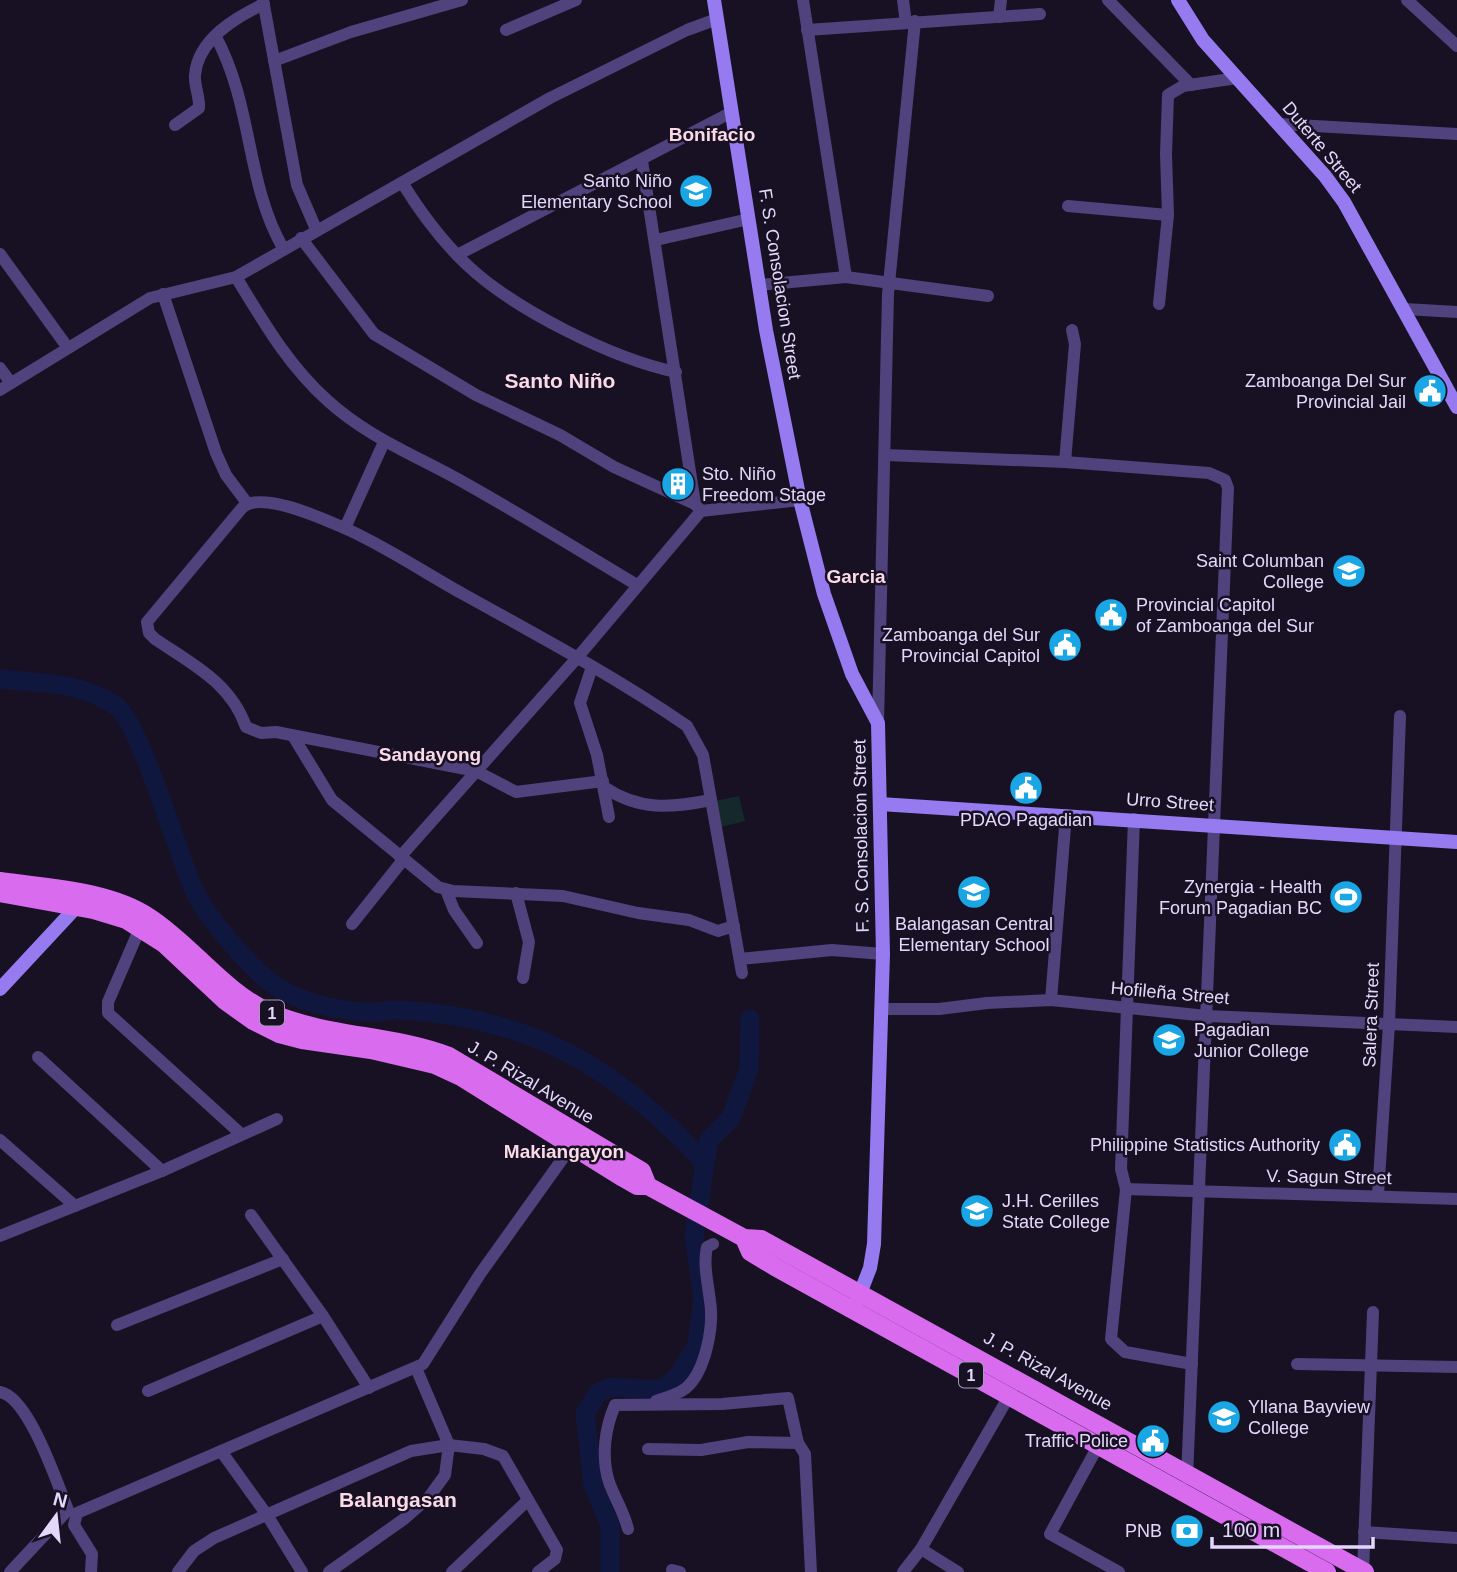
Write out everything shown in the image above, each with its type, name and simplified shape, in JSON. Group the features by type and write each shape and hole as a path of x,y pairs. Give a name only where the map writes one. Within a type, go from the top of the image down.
{"main road":[{"name":"J. P. Rizal Avenue","path":"0,881 81,901 143,921 225,1001 279,1034 413,1058 478,1080 575,1142 642,1171 648,1186 669,1198 744,1238 761,1239 862,1292 1270,1519 1327,1572"},
{"name":"J. P. Rizal Avenue","path":"0,893 81,901"},
{"name":"J. P. Rizal Avenue","path":"744,1238 750,1252 852,1311 1262,1536 1304,1548 1364,1572"}],"street":[{"path":"274,61 351,32 461,0"},
{"path":"506,30 576,0"},
{"name":"F. S. Consolacion Street","path":"714,0 760,285 800,500 824,594 852,674 878,723 883,954 874,1244 862,1292 852,1311"},
{"path":"803,0 846,277"},
{"path":"878,723 890,283 910,22 903,0"},
{"path":"999,17 1001,0"},
{"path":"1108,0 1191,85"},
{"name":"Duterte Street","path":"1178,0 1203,40 1345,202 1457,407"},
{"path":"1408,0 1457,46"},
{"path":"175,125 199,108 195,75 201,57 231,19 264,2 297,185 316,229"},
{"path":"807,30 1040,15"},
{"path":"0,368 6,387 150,298 202,288 236,277 550,98 687,30 718,19"},
{"path":"216,37 238,86 266,218 283,248"},
{"path":"1159,304 1168,215 1167,104 1173,90 1237,78"},
{"path":"457,255 732,112"},
{"path":"1279,124 1457,134"},
{"path":"352,924 401,859 577,658 698,507 642,161"},
{"path":"403,184 424,216 457,255 495,287 533,311 633,361 676,372"},
{"path":"1068,206 1168,215"},
{"path":"656,240 749,219"},
{"path":"301,238 374,334 475,395 560,435 614,467 698,507 800,500"},
{"path":"0,254 68,348"},
{"path":"236,277 277,344 305,379 351,421 384,442 482,493 638,585"},
{"path":"760,285 846,277 988,296"},
{"path":"163,294 216,453 226,475 247,503"},
{"path":"1405,309 1457,312"},
{"path":"1065,462 1074,366 1072,330"},
{"path":"345,528 384,442"},
{"path":"886,455 1065,462 1209,473 1225,480 1228,488 1189,1474 1180,1491"},
{"path":"247,503 272,503 345,528 577,658 687,726 703,755 742,973"},
{"path":"247,503 209,551 150,615 146,628 155,639 223,687 240,709 246,727 261,733 276,732 476,771 516,792 603,784 625,800 666,808 711,800"},
{"path":"592,667 580,703 603,784 609,817"},
{"name":"Salera Street","path":"1378,1194 1389,1024 1400,716"},
{"path":"293,736 332,800 432,884 446,890 563,896 689,920 718,931 734,926"},
{"name":"Urro Street","path":"880,804 1457,842"},
{"path":"1051,1000 1066,815"},
{"path":"1134,819 1121,1169 1126,1189 1111,1339 1125,1352 1192,1364"},
{"path":"446,890 454,910 477,943"},
{"path":"516,893 529,942 523,978"},
{"path":"0,989 81,901"},
{"path":"143,921 108,1002 108,1013 241,1135"},
{"path":"740,959 832,950 883,954"},
{"name":"Hofileña Street","path":"881,1009 939,1009 987,1003 1051,1000 1207,1016 1457,1027"},
{"path":"37,1057 162,1171"},
{"path":"0,1236 162,1171 277,1119"},
{"path":"0,1140 75,1206"},
{"path":"10,1572 72,1511 416,1368 431,1355 488,1262 575,1142"},
{"name":"V. Sagun Street","path":"1126,1189 1200,1193 1378,1194 1457,1199"},
{"path":"251,1215 323,1315 369,1388"},
{"path":"649,1404 686,1388 701,1363 710,1336 711,1308 705,1256 707,1247 713,1244"},
{"path":"117,1325 283,1259"},
{"path":"1364,1572 1373,1312"},
{"path":"148,1391 323,1315"},
{"path":"1297,1364 1457,1367"},
{"path":"329,1572 429,1497 445,1475 449,1445 416,1368"},
{"path":"0,1392 14,1399 48,1458 72,1511 74,1525 92,1554 92,1572"},
{"path":"903,1572 921,1549 1009,1396"},
{"path":"628,1529 625,1514 609,1481 605,1429 615,1405 722,1404 789,1398 798,1443 805,1454 811,1572"},
{"path":"648,1449 715,1450 748,1442 798,1443"},
{"path":"178,1572 201,1546 267,1515 407,1452 449,1445 484,1449 503,1456 557,1550 555,1559 538,1572"},
{"path":"1098,1446 1050,1534 1119,1572"},
{"path":"221,1451 267,1515 302,1572"},
{"path":"452,1572 528,1500"},
{"path":"1364,1532 1457,1538"},
{"path":"921,1549 958,1572"}],"green space":[{"path":"739,796 745,821 721,827 715,801"}],"waterway":[{"path":"0,679 45,683 89,692 116,706 126,717 147,762 187,873 200,901 228,940 281,990 329,1007 366,1012 403,1010 450,1015 493,1024 533,1037 606,1075 639,1100 705,1163"},
{"path":"610,1572 610,1525 593,1485 585,1413 598,1393 610,1387 660,1390 677,1378 697,1345 703,1298 694,1236 705,1163 709,1140 731,1118 749,1069 750,1019"}],"place":[{"name":"Santo Niño Elementary School","path":"696,191"},
{"name":"Zamboanga Del Sur Provincial Jail","path":"1430,391"},
{"name":"Sto. Niño Freedom Stage","path":"678,484"},
{"name":"Saint Columban College","path":"1349,571"},
{"name":"Provincial Capitol of Zamboanga del Sur","path":"1111,615"},
{"name":"Zamboanga del Sur Provincial Capitol","path":"1065,645"},
{"name":"PDAO Pagadian","path":"1026,788"},
{"name":"Balangasan Central Elementary School","path":"974,892"},
{"name":"Zynergia - Health Forum Pagadian BC","path":"1346,897"},
{"name":"Pagadian Junior College","path":"1169,1040"},
{"name":"Philippine Statistics Authority","path":"1345,1145"},
{"name":"J.H. Cerilles State College","path":"977,1211"},
{"name":"Yllana Bayview College","path":"1224,1417"},
{"name":"Traffic Police","path":"1153,1441"},
{"name":"PNB","path":"1187,1531"}],"district":[{"name":"Bonifacio","path":"712,134"},
{"name":"Santo Niño","path":"560,380"},
{"name":"Garcia","path":"856,576"},
{"name":"Sandayong","path":"430,754"},
{"name":"Makiangayon","path":"564,1151"},
{"name":"Balangasan","path":"398,1499"}]}
